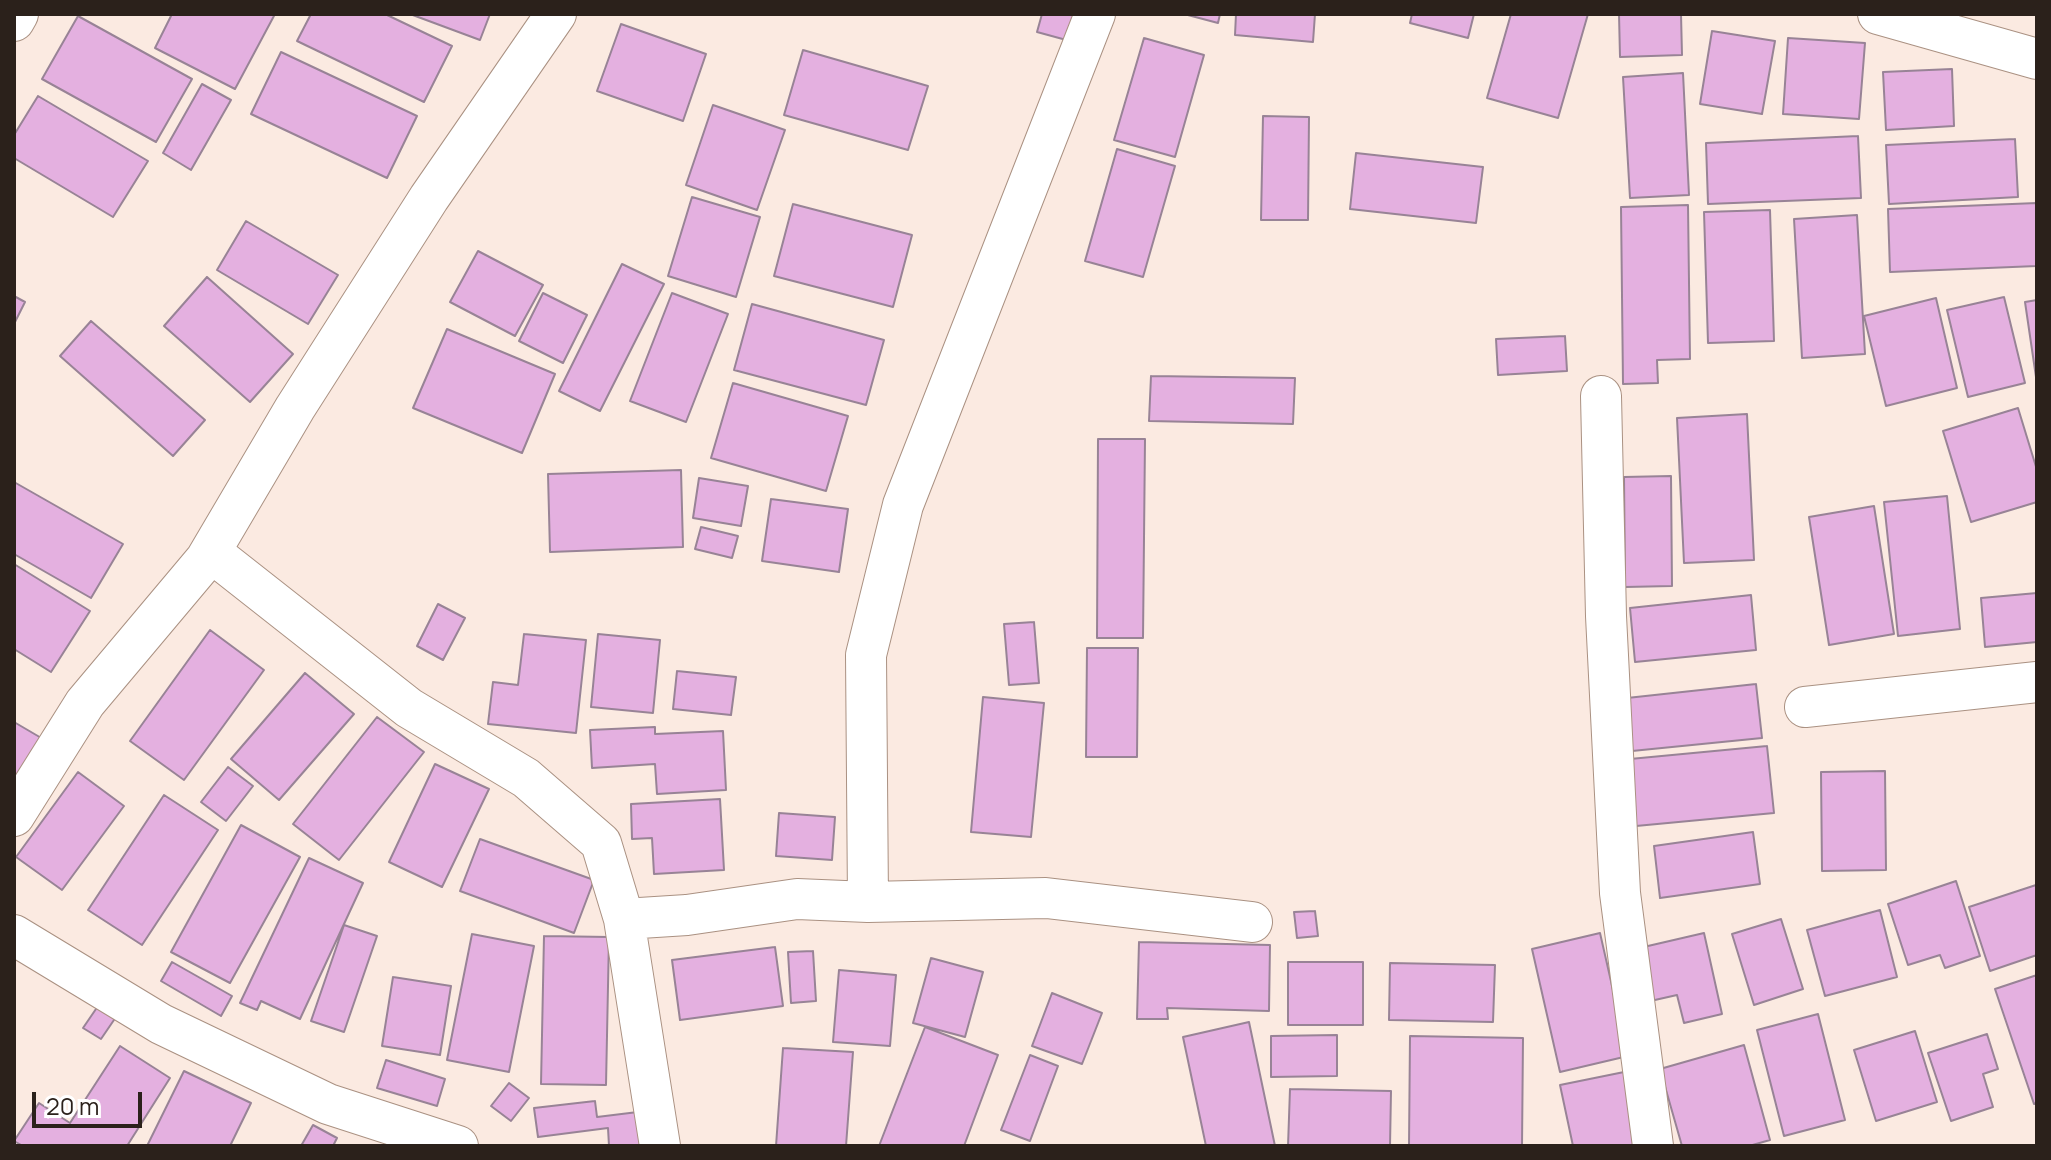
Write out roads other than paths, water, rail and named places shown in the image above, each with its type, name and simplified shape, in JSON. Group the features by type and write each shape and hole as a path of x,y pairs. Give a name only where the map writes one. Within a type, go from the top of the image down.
{"street":[{"path":"14,21 18,14"},
{"path":"14,816 85,703 206,559 421,211 556,14"},
{"path":"868,902 866,655 903,505 1095,14"},
{"path":"1878,14 2037,59"},
{"path":"1601,396 1606,616 1620,893 1653,1146"},
{"path":"206,559 221,560 409,708 526,778 601,843 624,919 660,1146"},
{"path":"1805,707 2037,682"},
{"path":"624,919 687,915 797,899 868,902 1046,898 1252,922"},
{"path":"14,935 161,1024 314,1098 458,1146"}]}
